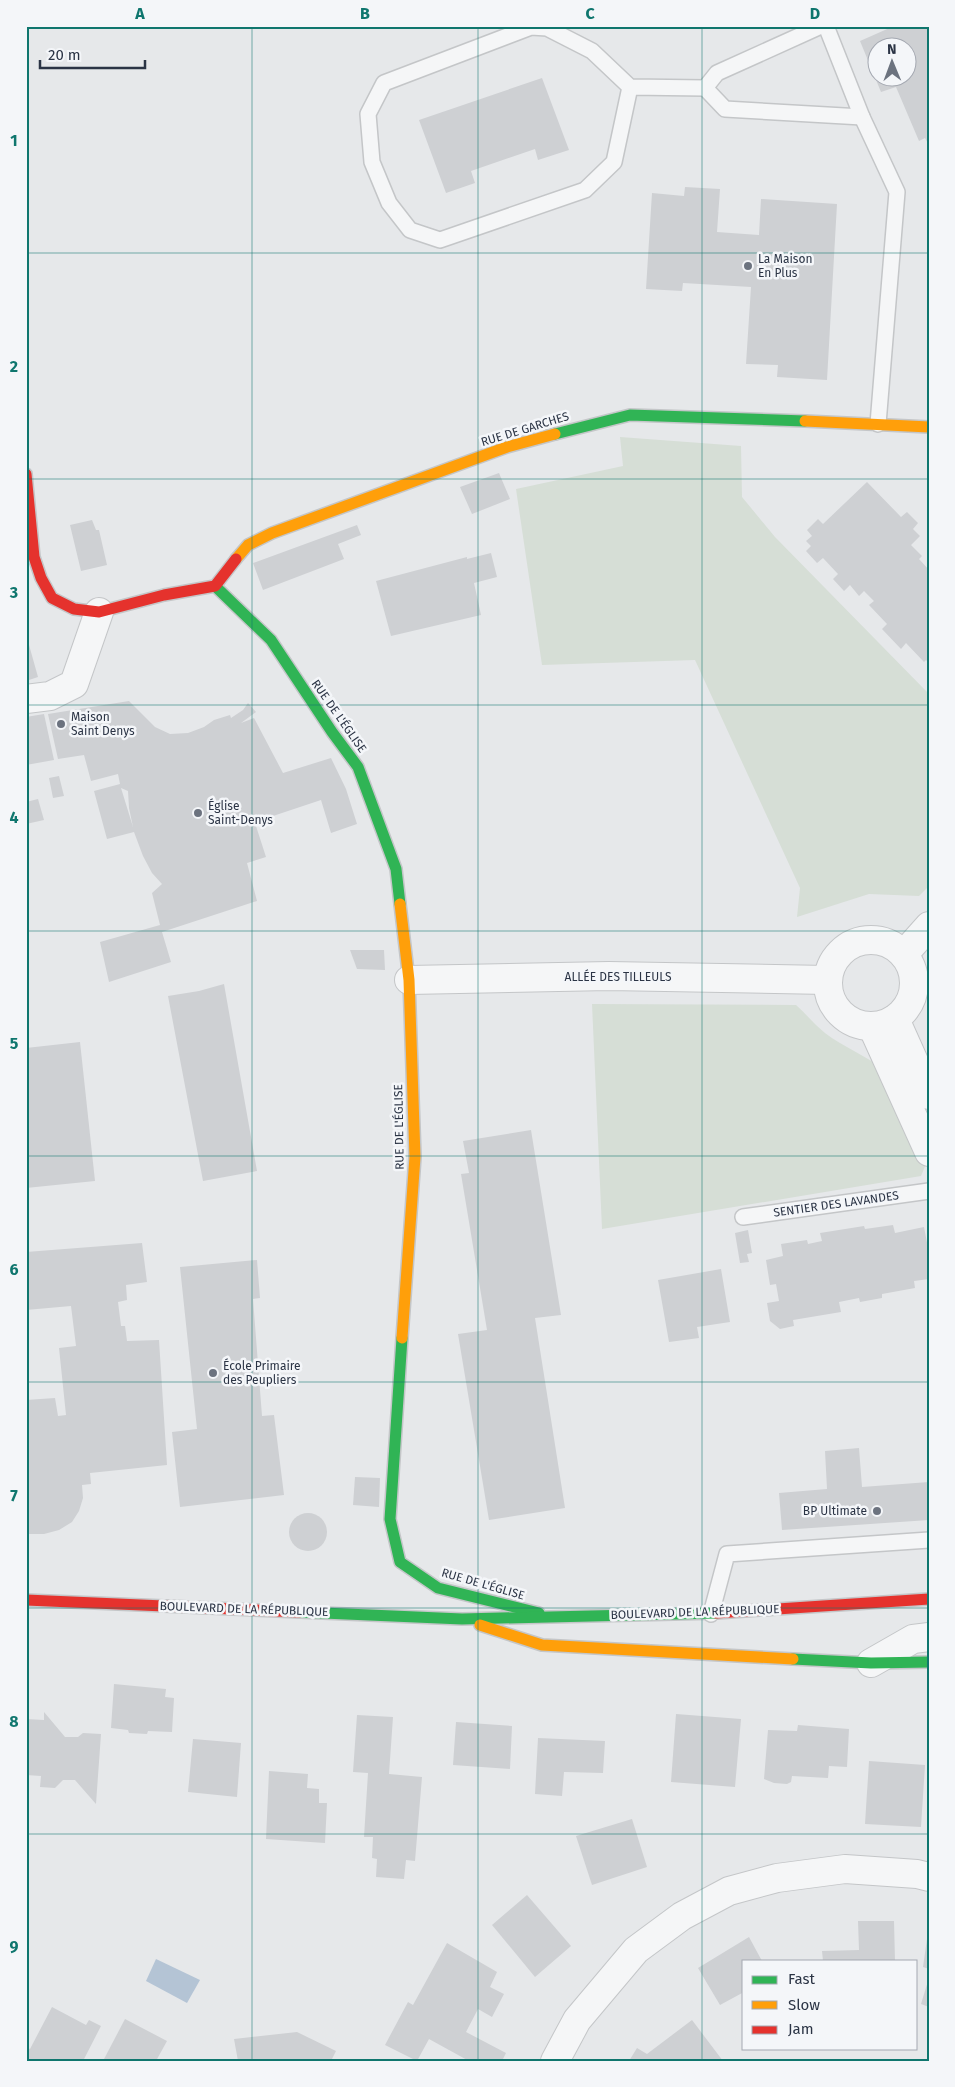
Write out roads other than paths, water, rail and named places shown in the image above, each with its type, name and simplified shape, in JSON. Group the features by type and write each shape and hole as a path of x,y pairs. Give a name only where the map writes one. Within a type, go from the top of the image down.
{"street":[{"name":"RUE DE GARCHES","path":"216,586 248,545 272,533 507,447 606,420 630,415 659,415 929,427"},
{"path":"26,474 34,557 40,578 52,598 74,609 99,612 164,595 216,586"},
{"name":"RUE DE L'ÉGLISE","path":"216,586 271,640 332,732 358,767 396,869 409,980 415,1157 390,1519 400,1562 438,1588 550,1616"},
{"path":"26,699 50,696 74,684 99,612"},
{"path":"904,954 929,926"},
{"path":"864,940 878,940 892,945 904,954 911,966 914,981 913,996 906,1009 884,1022 860,1025 849,1020 832,1004 828,992 831,966 839,954 850,945 864,940"},
{"name":"ALLÉE DES TILLEULS","path":"409,980 609,976 828,980"},
{"path":"884,1022 929,1095"},
{"path":"884,1022 929,1152"},
{"name":"BOULEVARD DE LA RÉPUBLIQUE","path":"26,1600 462,1618 711,1614 929,1599"},
{"name":"BOULEVARD DE LA RÉPUBLIQUE","path":"462,1618 542,1645 871,1663 929,1662"},
{"path":"871,1663 914,1639 929,1637"},
{"path":"555,2061 577,2020 636,1950 682,1916 729,1891 777,1878 844,1868 917,1874 929,1877"}],"lane":[{"path":"705,88 717,73 821,26"},
{"path":"826,26 862,117 898,192 878,424"},
{"path":"630,87 614,162 585,190 440,240 410,230 389,203 372,162 368,114 384,83 532,27 547,28 592,51 630,87 705,88 726,109 862,117"},
{"name":"SENTIER DES LAVANDES","path":"743,1217 929,1191"},
{"path":"711,1614 727,1554 929,1540"}],"water":[{"path":"156,1959 200,1980 187,2003 146,1981"}],"place":[{"name":"La Maison En Plus","path":"748,266"},
{"name":"Maison Saint Denys","path":"61,724"},
{"name":"Église Saint-Denys","path":"198,813"},
{"name":"École Primaire des Peupliers","path":"213,1373"},
{"name":"BP Ultimate","path":"877,1511"}]}
